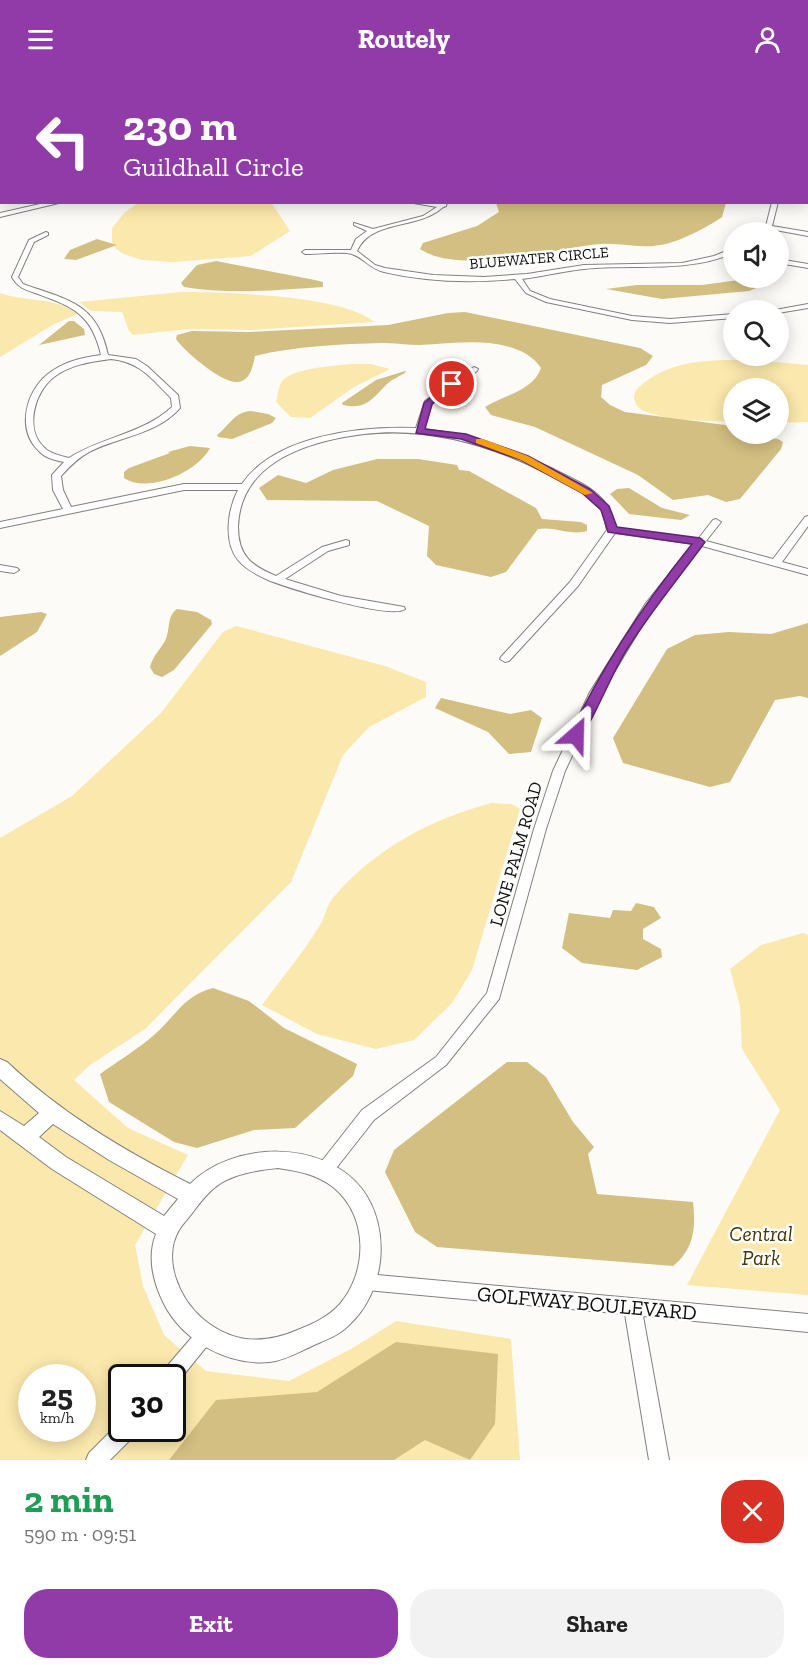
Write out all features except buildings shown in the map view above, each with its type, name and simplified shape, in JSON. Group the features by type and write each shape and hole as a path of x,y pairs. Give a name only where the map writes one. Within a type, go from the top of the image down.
{"street":[{"path":"0,215 51,204"},
{"path":"305,252 353,252 355,243 374,231 423,218 444,204"},
{"path":"770,222 775,204"},
{"path":"356,224 374,231"},
{"path":"789,231 808,234"},
{"path":"46,234 31,241 15,277 20,285 83,309 95,323 103,340 105,357"},
{"name":"BLUEWATER CIRCLE","path":"353,252 373,266 398,272 458,279 517,277 592,266 682,265 712,261 723,256"},
{"path":"789,263 808,266"},
{"path":"517,277 528,292 548,301 632,318 670,321 723,317"},
{"path":"789,309 808,306"},
{"path":"68,460 41,450 30,430 32,402 44,382 61,370 105,357 135,362 175,397 176,408 162,421 89,447 68,460 56,474 58,490 68,510"},
{"path":"419,431 428,403 474,369"},
{"path":"400,609 376,607 277,580 243,560 232,540 234,514 243,487 256,471 275,458 331,436 365,432 419,431 463,436 524,458 586,491 605,509 612,530"},
{"path":"0,525 184,487 243,487"},
{"path":"775,564 808,519"},
{"name":"LONE PALM ROAD","path":"324,1171 368,1115 441,1061 495,995 540,829 559,771 596,692 620,651 650,605 716,522"},
{"path":"612,530 700,542 808,572"},
{"path":"505,659 574,584 612,530"},
{"path":"277,580 325,549 346,543"},
{"path":"0,568 14,570"},
{"path":"0,1067 53,1112 87,1137 193,1196"},
{"path":"25,1137 53,1112"},
{"path":"0,1119 59,1163 168,1230"},
{"path":"278,1159 306,1163 324,1171 353,1193 367,1217 372,1236 372,1259 366,1282 350,1309 330,1328 280,1349 259,1350 233,1347 205,1335 184,1318 166,1282 163,1254 168,1230 193,1196 214,1177 250,1162 278,1159"},
{"name":"GOLFWAY BOULEVARD","path":"366,1282 808,1323"},
{"path":"633,1308 659,1460"},
{"path":"181,1364 205,1335"},
{"path":"96,1460 114,1442"}],"green space":[{"path":"137,204 272,204 290,231 251,256 173,262 142,260 124,254 116,249 112,242 112,228 125,212"},
{"path":"181,292 252,294 311,301 359,313 374,322 252,330 188,329 133,335 129,331 122,312 91,311 79,302"},
{"path":"0,293 51,302 78,314 54,324 0,357"},
{"path":"722,360 723,366 789,366 789,363 808,365 808,422 789,423 789,378 723,378 723,421 669,418 646,412 635,402 634,394 637,389 665,371 693,363"},
{"path":"350,364 371,364 390,369 354,387 310,418 291,417 276,402 281,383 293,374"},
{"path":"236,626 385,666 426,682 426,697 369,727 343,755 291,882 145,1029 90,1065 74,1080 128,1128 188,1155 135,1245 143,1286 164,1335 206,1371 289,1381 351,1349 396,1321 511,1339 520,1460 0,1460 0,838 72,796 161,713 223,632"},
{"path":"492,803 512,804 520,809 472,970 452,1003 414,1040 376,1049 317,1034 262,1005 299,957 321,923 331,901 366,865 405,838 426,827 447,817"},
{"name":"Central Park","path":"803,933 808,935 808,1295 687,1285 780,1110 742,1049 740,1006 730,969 761,945"}],"shaded area":[{"path":"497,204 726,204 722,217 701,230 667,244 645,246 600,244 482,260 437,257 420,249 423,243 477,226 499,212"},
{"path":"97,239 117,245 76,260 64,259 70,250"},
{"path":"216,261 315,280 323,282 323,287 236,291 184,287 181,283 197,265"},
{"path":"723,282 723,288 756,288 749,291 662,299 606,289 637,285 702,285"},
{"path":"465,312 640,348 653,356 646,365 602,385 601,397 610,405 625,412 723,425 723,444 782,444 781,449 740,499 726,502 708,495 673,500 638,475 535,427 491,415 485,407 525,387 532,382 541,368 531,357 511,347 472,342 420,345 367,343 302,348 255,356 248,377 235,382 226,380 206,368 176,339 177,335 192,331 249,332 388,325 448,313"},
{"path":"69,321 74,321 84,329 85,335 39,345"},
{"path":"405,371 363,405 343,405 342,403 376,380"},
{"path":"251,411 276,418 272,423 232,439 218,437 217,435 236,416"},
{"path":"190,446 210,448 195,465 172,478 146,483 124,478 124,472 129,468 170,453 168,452"},
{"path":"377,459 418,459 457,465 459,470 469,471 536,508 542,519 581,522 587,525 587,531 538,529 506,572 491,577 436,565 427,556 429,526 377,501 267,500 259,488 278,475 306,483 333,470"},
{"path":"629,488 662,508 690,515 681,520 629,514 610,494 617,489"},
{"path":"177,609 197,612 211,620 212,624 174,670 162,677 154,674 150,667 167,637 171,616"},
{"path":"41,612 47,614 37,632 0,656 0,617"},
{"path":"808,623 808,698 800,696 775,700 730,782 710,787 623,763 613,738 667,649 695,635 729,632 771,634"},
{"path":"441,698 510,714 531,710 542,718 531,752 509,754 488,732 435,708"},
{"path":"636,903 654,907 661,918 643,929 643,939 661,949 662,957 637,970 582,963 562,948 569,913 610,918 613,910 631,911"},
{"path":"213,988 249,1001 284,1028 357,1064 353,1076 295,1128 254,1130 197,1148 174,1142 109,1102 100,1074 148,1040 187,1001"},
{"path":"507,1062 527,1062 546,1077 573,1122 594,1147 588,1154 597,1194 693,1202 692,1237 685,1252 673,1266 437,1247 415,1232 385,1172 394,1150"},
{"path":"396,1342 498,1354 495,1424 470,1460 425,1440 394,1460 169,1460 183,1442 186,1442 186,1438 216,1400 317,1392"}],"slow traffic":[{"path":"479,441 524,458 588,493"}],"route":[{"path":"452,384 428,403 419,431 463,436 488,443 524,458 586,491 605,509 612,530 700,542 650,605 620,651 596,692 576,735"}]}
